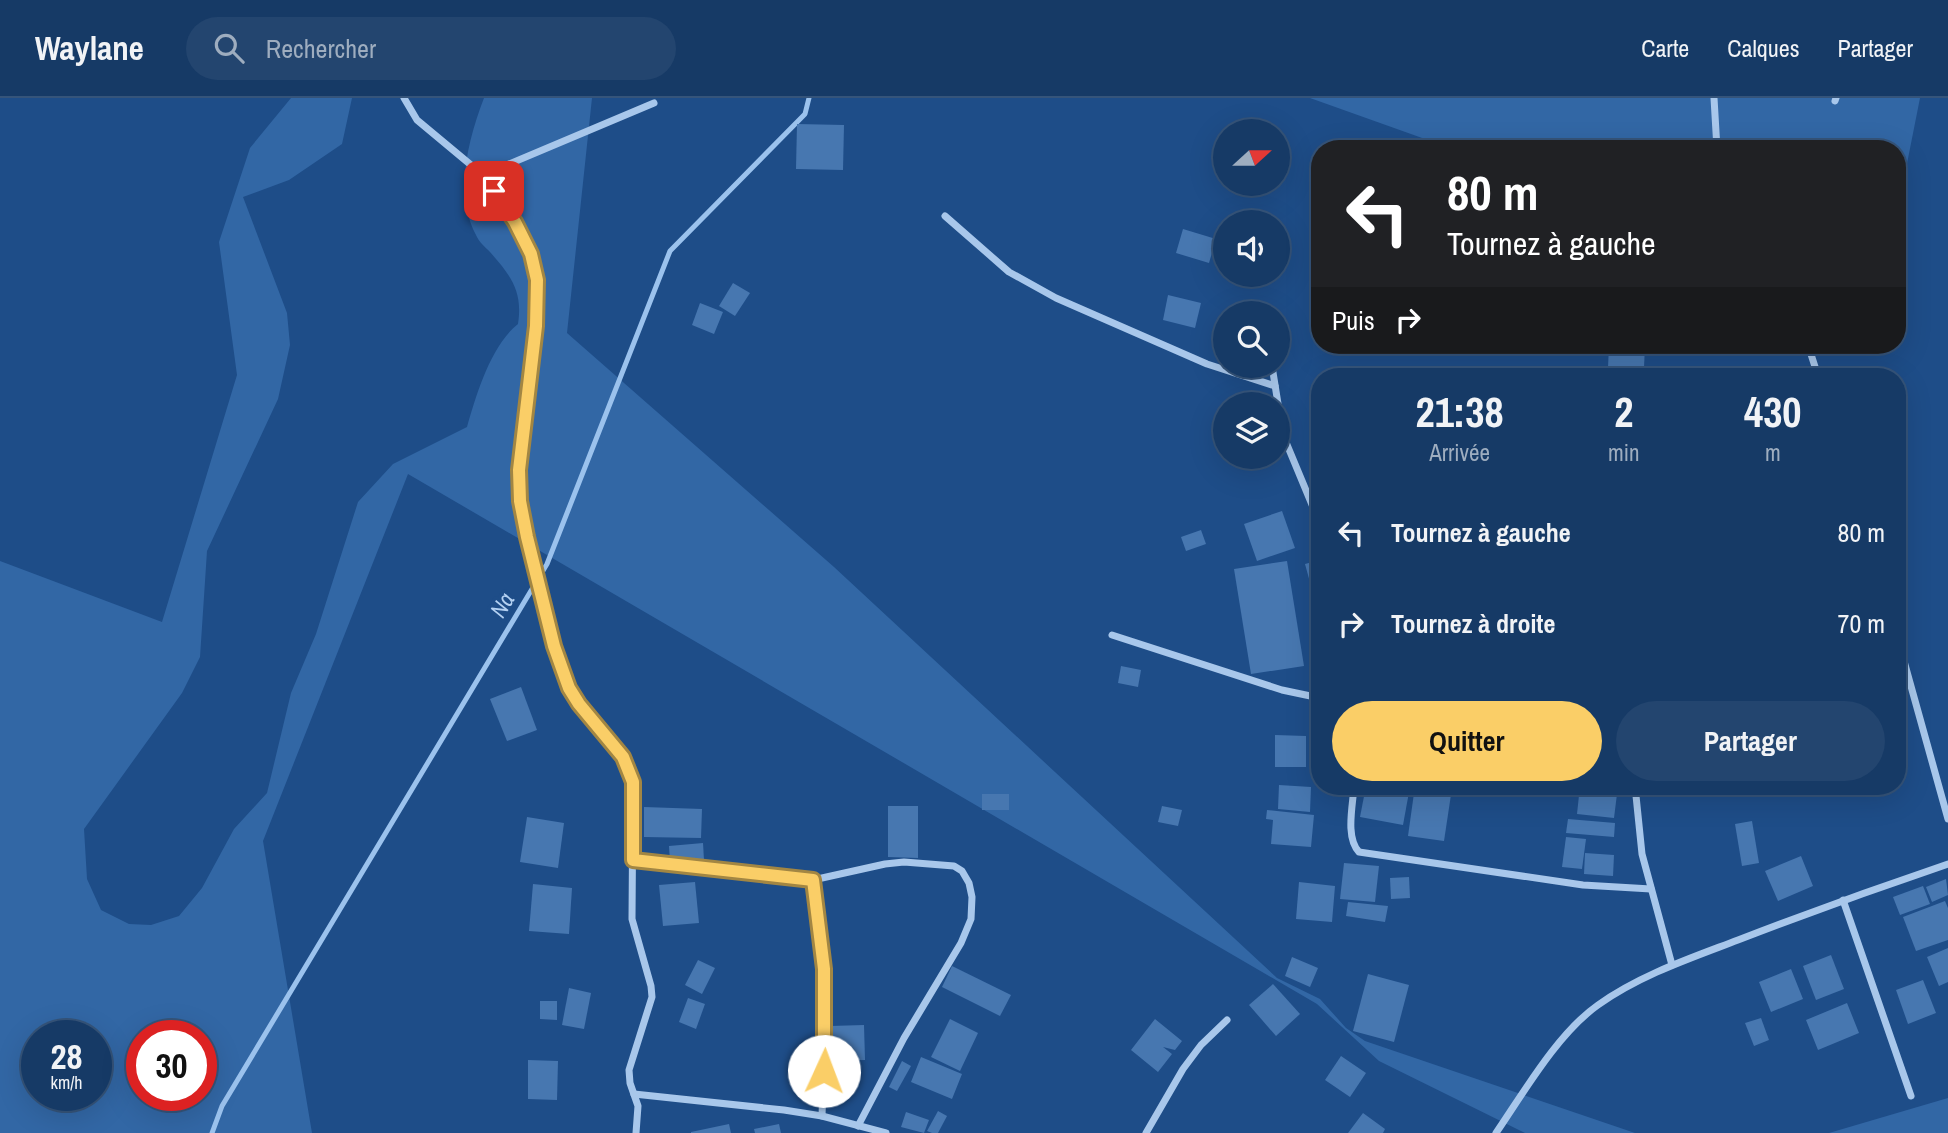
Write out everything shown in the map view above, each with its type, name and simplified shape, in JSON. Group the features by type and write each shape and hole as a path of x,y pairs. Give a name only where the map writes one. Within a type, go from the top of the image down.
{"street":[{"path":"404,98 417,120 483,175 515,222 531,254 537,280 536,326 519,470 520,501 554,646 569,688 623,757 633,782 632,919 652,997 629,1070 638,1106 636,1133"},
{"path":"1714,98 1716,140"},
{"path":"483,175 653,103"},
{"path":"945,216 1009,272 1056,298 1207,363 1275,386"},
{"path":"1274,378 1287,446 1311,503"},
{"path":"1112,635 1282,690 1311,696"},
{"path":"1906,668 1948,819"},
{"path":"1353,795 1351,831 1359,852 1583,885 1651,889"},
{"path":"1636,795 1642,854 1672,965"},
{"path":"633,860 813,880 885,863 954,866 962,872 969,883 972,897 971,919 961,943 904,1038 858,1126"},
{"path":"1496,1133 1542,1066 1567,1035 1597,1005 1672,965 1843,900 1948,864"},
{"path":"813,880 824,969 822,1116"},
{"path":"1843,900 1911,1096"},
{"path":"1146,1133 1183,1069 1201,1045 1227,1020"},
{"path":"634,1094 761,1106 822,1116 886,1133"}],"shaded area":[{"path":"291,98 352,98 342,144 289,180 243,197 287,313 290,345 278,399 207,551 200,657 182,693 84,829 87,879 101,910 129,924 151,925 179,916 202,888 234,829 267,793 291,693 316,634 358,502 393,464 467,427 492,357 508,333 518,324 519,302 514,285 477,238 466,202 466,166 473,131 484,98 592,98 567,333 834,567 1277,978 1320,999 1346,1028 1365,1041 1635,1133 1525,1133 1379,1061 1317,1004 408,474 263,841 312,1133 0,1133 0,561 162,622 237,375 219,242 250,148"},
{"path":"1310,98 1920,98 1906,169 1906,140 1428,140"},
{"path":"1948,1098 1948,1133 1829,1133"}],"building":[{"path":"797,124 844,125 843,170 796,169"},
{"path":"1183,229 1213,238 1209,263 1176,253"},
{"path":"733,283 750,293 735,316 719,306"},
{"path":"1168,295 1201,303 1195,328 1163,320"},
{"path":"700,303 723,312 714,334 692,325"},
{"path":"1609,354 1645,354 1644,368 1608,368"},
{"path":"1282,511 1295,548 1257,561 1244,524"},
{"path":"1201,530 1206,544 1186,551 1181,537"},
{"path":"1287,561 1304,666 1251,674 1234,569"},
{"path":"1311,562 1311,586 1305,564"},
{"path":"1121,666 1141,670 1138,687 1118,683"},
{"path":"521,687 537,730 507,741 490,699"},
{"path":"1275,735 1306,736 1306,767 1275,767"},
{"path":"1279,785 1311,787 1310,812 1278,809"},
{"path":"982,794 1009,794 1009,810 982,810"},
{"path":"1364,795 1408,795 1403,825 1360,817"},
{"path":"1414,795 1451,795 1444,841 1408,836"},
{"path":"1579,795 1617,795 1614,818 1577,814"},
{"path":"888,806 918,806 918,858 888,857"},
{"path":"1162,806 1182,810 1178,826 1158,822"},
{"path":"644,807 702,809 701,838 644,837"},
{"path":"1267,810 1314,815 1311,847 1271,844 1273,820 1266,819"},
{"path":"527,817 564,823 558,868 520,862"},
{"path":"1568,819 1615,823 1614,837 1566,833"},
{"path":"1752,821 1759,863 1742,866 1735,824"},
{"path":"1566,837 1586,839 1582,869 1562,867"},
{"path":"703,843 704,860 670,863 669,846"},
{"path":"1585,853 1614,855 1613,876 1584,874"},
{"path":"1801,856 1813,886 1778,901 1765,871"},
{"path":"1344,863 1379,866 1375,902 1340,899"},
{"path":"1409,877 1410,898 1391,899 1390,878"},
{"path":"1946,879 1948,895 1932,902 1926,887"},
{"path":"695,882 699,923 663,926 659,885"},
{"path":"1299,882 1335,886 1332,922 1296,919"},
{"path":"533,884 572,888 569,934 529,931"},
{"path":"1923,886 1930,904 1900,915 1893,897"},
{"path":"1945,901 1948,908 1948,940 1916,951 1903,917"},
{"path":"1348,902 1388,906 1385,922 1346,916"},
{"path":"1948,948 1948,982 1939,986 1927,957"},
{"path":"1831,955 1844,989 1816,1000 1803,966"},
{"path":"1292,957 1318,968 1310,987 1285,976"},
{"path":"698,960 715,968 702,994 685,985"},
{"path":"952,966 1011,995 1000,1016 942,987"},
{"path":"1791,969 1803,999 1771,1012 1759,982"},
{"path":"1368,974 1409,985 1394,1042 1353,1031"},
{"path":"1923,980 1936,1013 1908,1024 1896,990"},
{"path":"1273,984 1300,1014 1276,1036 1249,1005"},
{"path":"569,988 591,993 584,1029 562,1025"},
{"path":"688,998 705,1004 696,1029 679,1022"},
{"path":"540,1001 557,1001 557,1020 540,1019"},
{"path":"1847,1003 1859,1033 1818,1050 1806,1020"},
{"path":"1761,1018 1769,1040 1754,1046 1745,1023"},
{"path":"950,1019 978,1033 960,1071 931,1057"},
{"path":"1155,1019 1182,1041 1175,1050 1163,1047 1172,1054 1158,1072 1131,1050"},
{"path":"864,1025 865,1060 831,1061 830,1026"},
{"path":"1341,1056 1366,1073 1350,1097 1325,1080"},
{"path":"921,1057 962,1074 952,1099 911,1082"},
{"path":"528,1060 558,1061 557,1100 528,1099"},
{"path":"902,1061 911,1066 897,1091 889,1087"},
{"path":"938,1111 947,1116 938,1133 927,1131"},
{"path":"906,1112 929,1120 924,1133 901,1127"},
{"path":"1363,1113 1385,1129 1383,1133 1348,1133"},
{"path":"729,1124 731,1133 691,1133 691,1132"},
{"path":"779,1124 781,1133 755,1133 754,1129"}],"waterway":[{"name":"Na","path":"212,1133 222,1106 547,564 670,251 805,114 809,98"}],"route":[{"path":"494,191 515,222 531,254 537,280 536,326 519,470 520,501 527,537 554,646 569,688 623,757 629,769 633,782 633,860 813,880 824,969 824,1071"}]}
